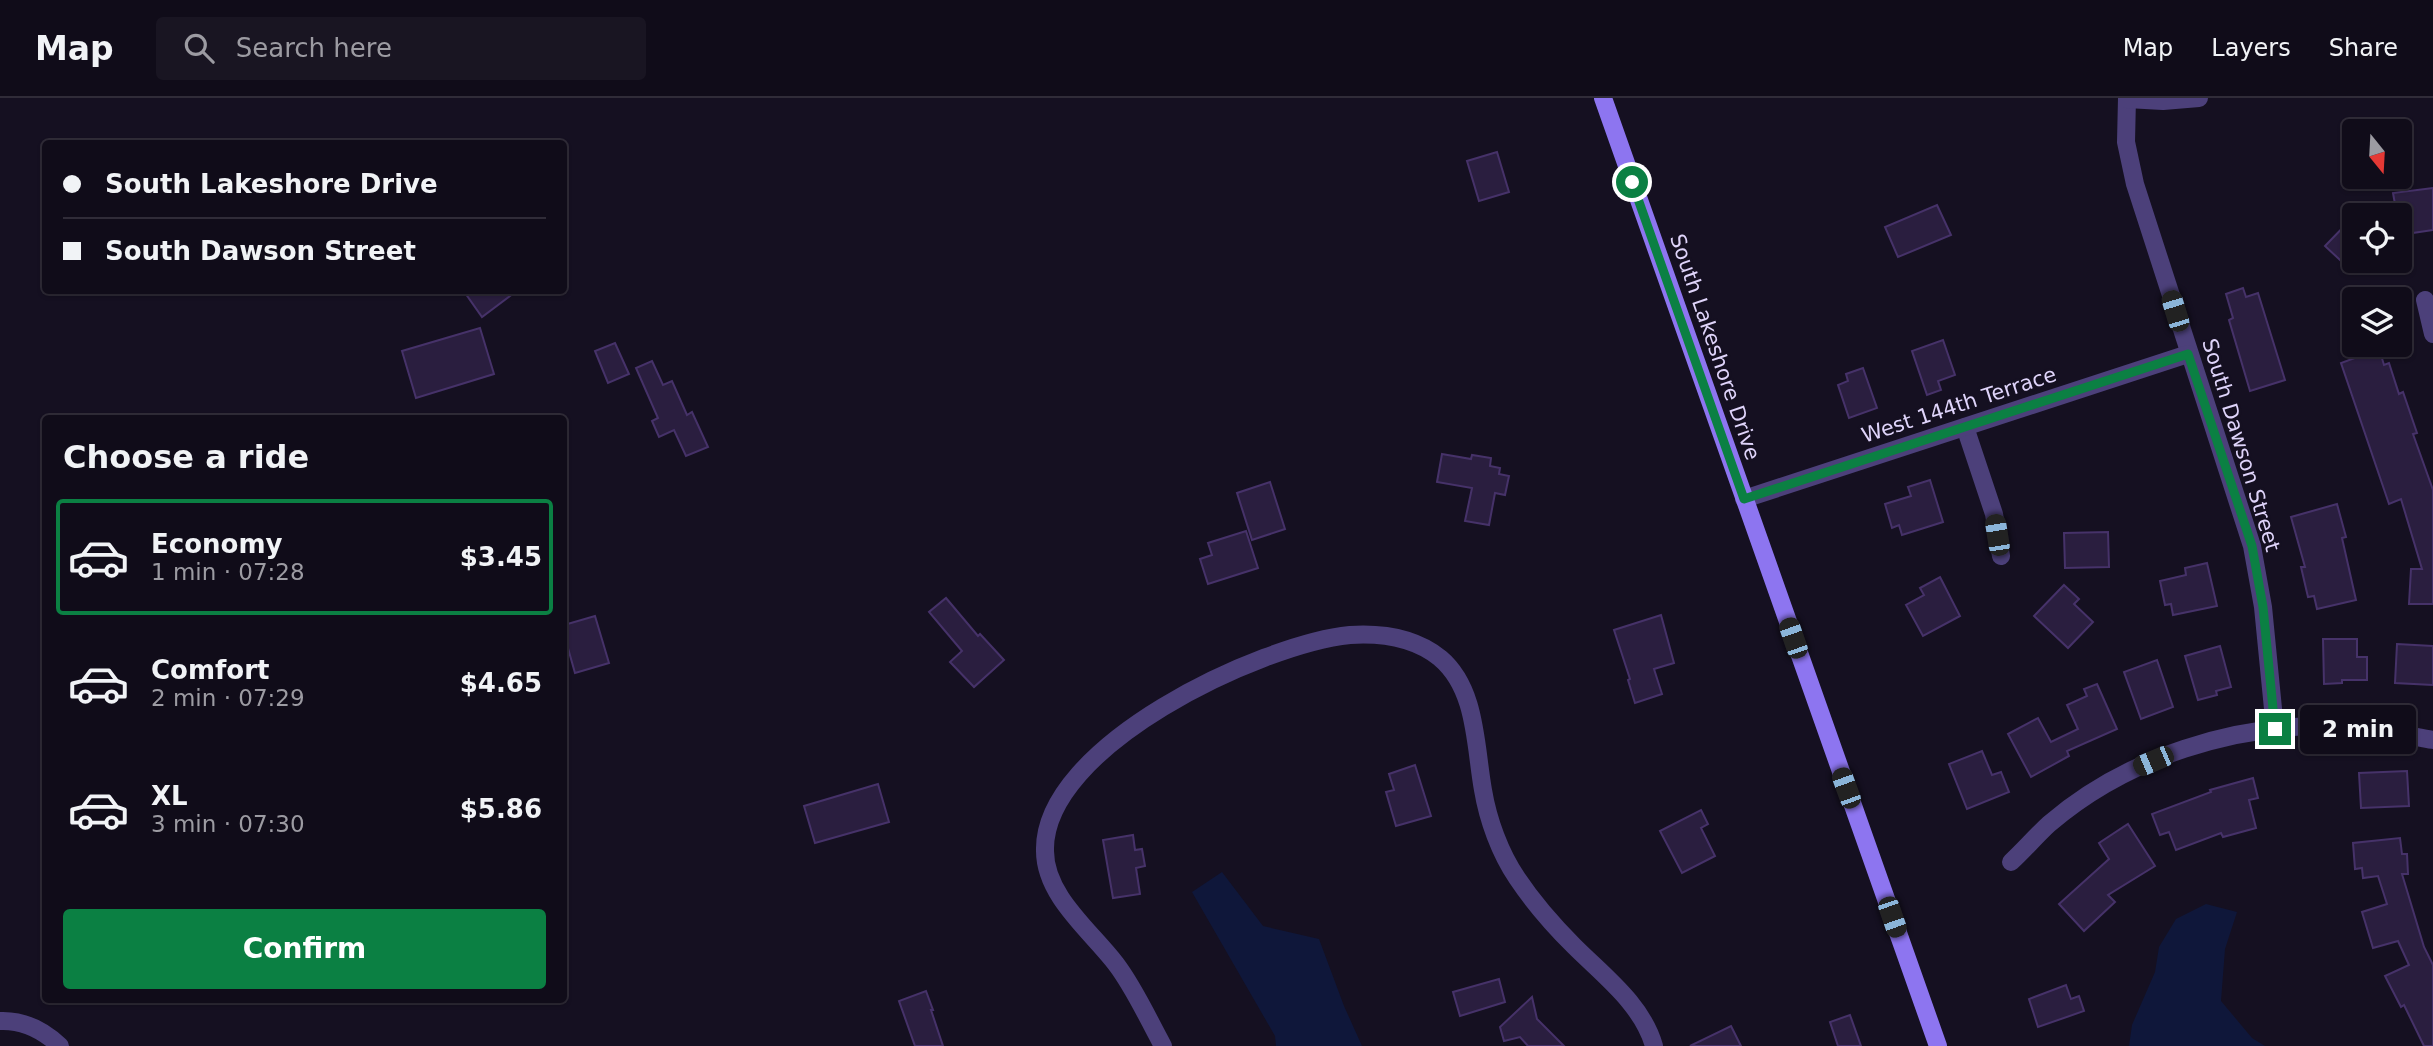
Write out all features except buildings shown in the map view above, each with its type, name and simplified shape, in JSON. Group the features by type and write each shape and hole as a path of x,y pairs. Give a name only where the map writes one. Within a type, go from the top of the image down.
{"street":[{"name":"South Lakeshore Drive","path":"1603,98 1938,1046"},
{"path":"2127,99 2163,102 2199,98"},
{"name":"South Dawson Street","path":"2127,99 2126,142 2134,184 2252,546 2263,607 2275,729"},
{"path":"2425,300 2433,334"},
{"name":"West 144th Terrace","path":"1744,499 2188,354"},
{"path":"1965,427 1994,514 2000,556"},
{"path":"1163,1046 1130,984 1058,892 1048,872 1044,853 1046,831 1057,802 1111,743 1144,719 1206,682 1269,655 1314,642 1350,635 1376,635 1399,638 1424,647 1442,660 1455,676 1464,690 1470,710 1490,820 1511,868 1542,912 1629,1000 1644,1020 1654,1046"},
{"path":"2011,862 2049,824 2090,795 2129,772 2177,751 2234,735 2275,729 2336,726 2378,729 2433,740"},
{"path":"0,1021 11,1020 30,1025 60,1046"}],"water":[{"path":"1222,872 1263,926 1319,939 1362,1046 1276,1046 1275,1036 1192,892"},
{"path":"2206,904 2237,912 2225,949 2221,1001 2252,1038 2265,1046 2129,1046 2132,1025 2155,972 2159,947 2176,919"}],"route":[{"path":"1632,182 1744,499 2188,354 2252,546 2263,607 2275,729"}]}
